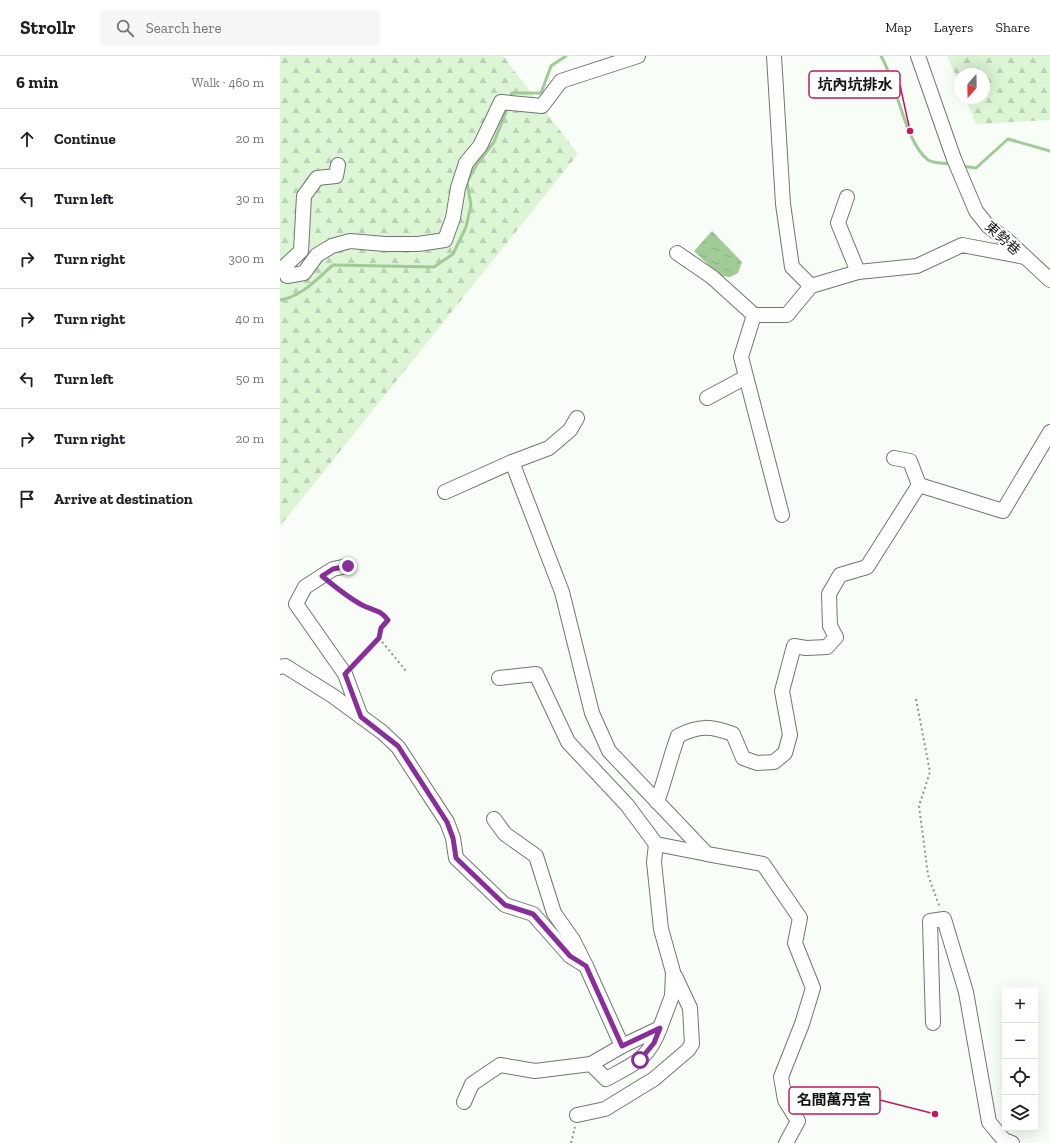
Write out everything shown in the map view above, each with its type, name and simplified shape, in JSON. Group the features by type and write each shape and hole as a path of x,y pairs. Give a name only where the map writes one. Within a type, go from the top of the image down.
{"street":[{"path":"338,165 336,176 316,178 304,196 301,251 285,266 287,276 304,273 317,255 332,246 350,241 404,244 445,240 453,218 458,188 466,163 480,146 501,102 542,106 561,81 638,56"},
{"path":"774,56 783,204 792,267 811,286"},
{"name":"東勢巷","path":"918,56 956,166 976,211 988,226 1050,280"},
{"path":"847,197 838,223 858,272"},
{"path":"677,253 712,277 754,315 787,315 811,286 858,272 917,266 962,245 1025,257"},
{"path":"754,315 741,357 782,515"},
{"path":"707,398 746,376"},
{"path":"445,492 512,462 549,448 570,430 577,418"},
{"path":"919,485 1003,511 1050,432"},
{"path":"894,458 910,461 919,485"},
{"path":"512,462 562,592 592,713 609,751 707,854"},
{"path":"656,802 666,778 669,763 678,736 692,729 715,727 733,734 743,758 757,763 774,762 785,753 790,735 782,691 794,646 806,648 827,647 836,637 830,626 829,594 836,581 840,574 867,567 919,485"},
{"path":"348,566 333,569 305,587 296,604 345,674 361,717"},
{"path":"280,666 284,666 333,696 398,746 447,822 453,838 456,858 505,905 533,914 570,956 586,966"},
{"path":"499,678 536,674 568,742 627,805 656,844 763,864 800,918 795,943 813,988 802,1024 780,1077 785,1100 798,1121 786,1143"},
{"path":"494,819 505,834 536,856 554,912 573,940 622,1046"},
{"path":"577,1115 605,1109 654,1078 688,1050 692,1044 690,1008 673,972 661,929 654,862 656,844"},
{"path":"932,1023 930,921 944,919 966,992 989,1122 1004,1140 1012,1143"},
{"path":"591,1064 606,1079 640,1060 654,1043 672,996 673,972"},
{"path":"464,1102 472,1084 500,1065 535,1071 591,1064 622,1046 660,1028"}],"path":[{"path":"322,576 362,605 381,612 388,620 381,628 379,638 345,674"},
{"path":"379,638 406,671"},
{"path":"916,699 930,772 919,806 928,875 944,919"},
{"path":"571,1143 577,1115"}],"green space":[{"path":"280,56 503,56 578,154 280,526"},
{"path":"947,56 1050,56 1050,120 976,124 968,104 990,104 990,68 954,68 954,72"}],"water":[{"path":"712,231 742,262 738,273 730,277 720,276 694,251"}],"waterway":[{"path":"510,99 512,93 541,93 551,66 566,56"},
{"path":"881,56 892,81 907,127 920,152 928,160 937,163 953,164"},
{"path":"280,300 302,291 333,265 434,267 453,254 466,227 471,205 467,182 477,164 494,142 508,107"},
{"path":"962,166 976,168 1008,139 1050,151"}],"place":[{"name":"坑內坑排水","path":"910,131"},
{"name":"名間萬丹宮","path":"935,1114"}],"route":[{"path":"348,566 333,569 322,576 362,605 381,612 388,620 381,628 379,638 345,674 361,717 398,746 417,774 447,822 453,838 456,858 505,905 533,914 570,956 586,966 622,1046 660,1028 654,1043 640,1060"}]}
